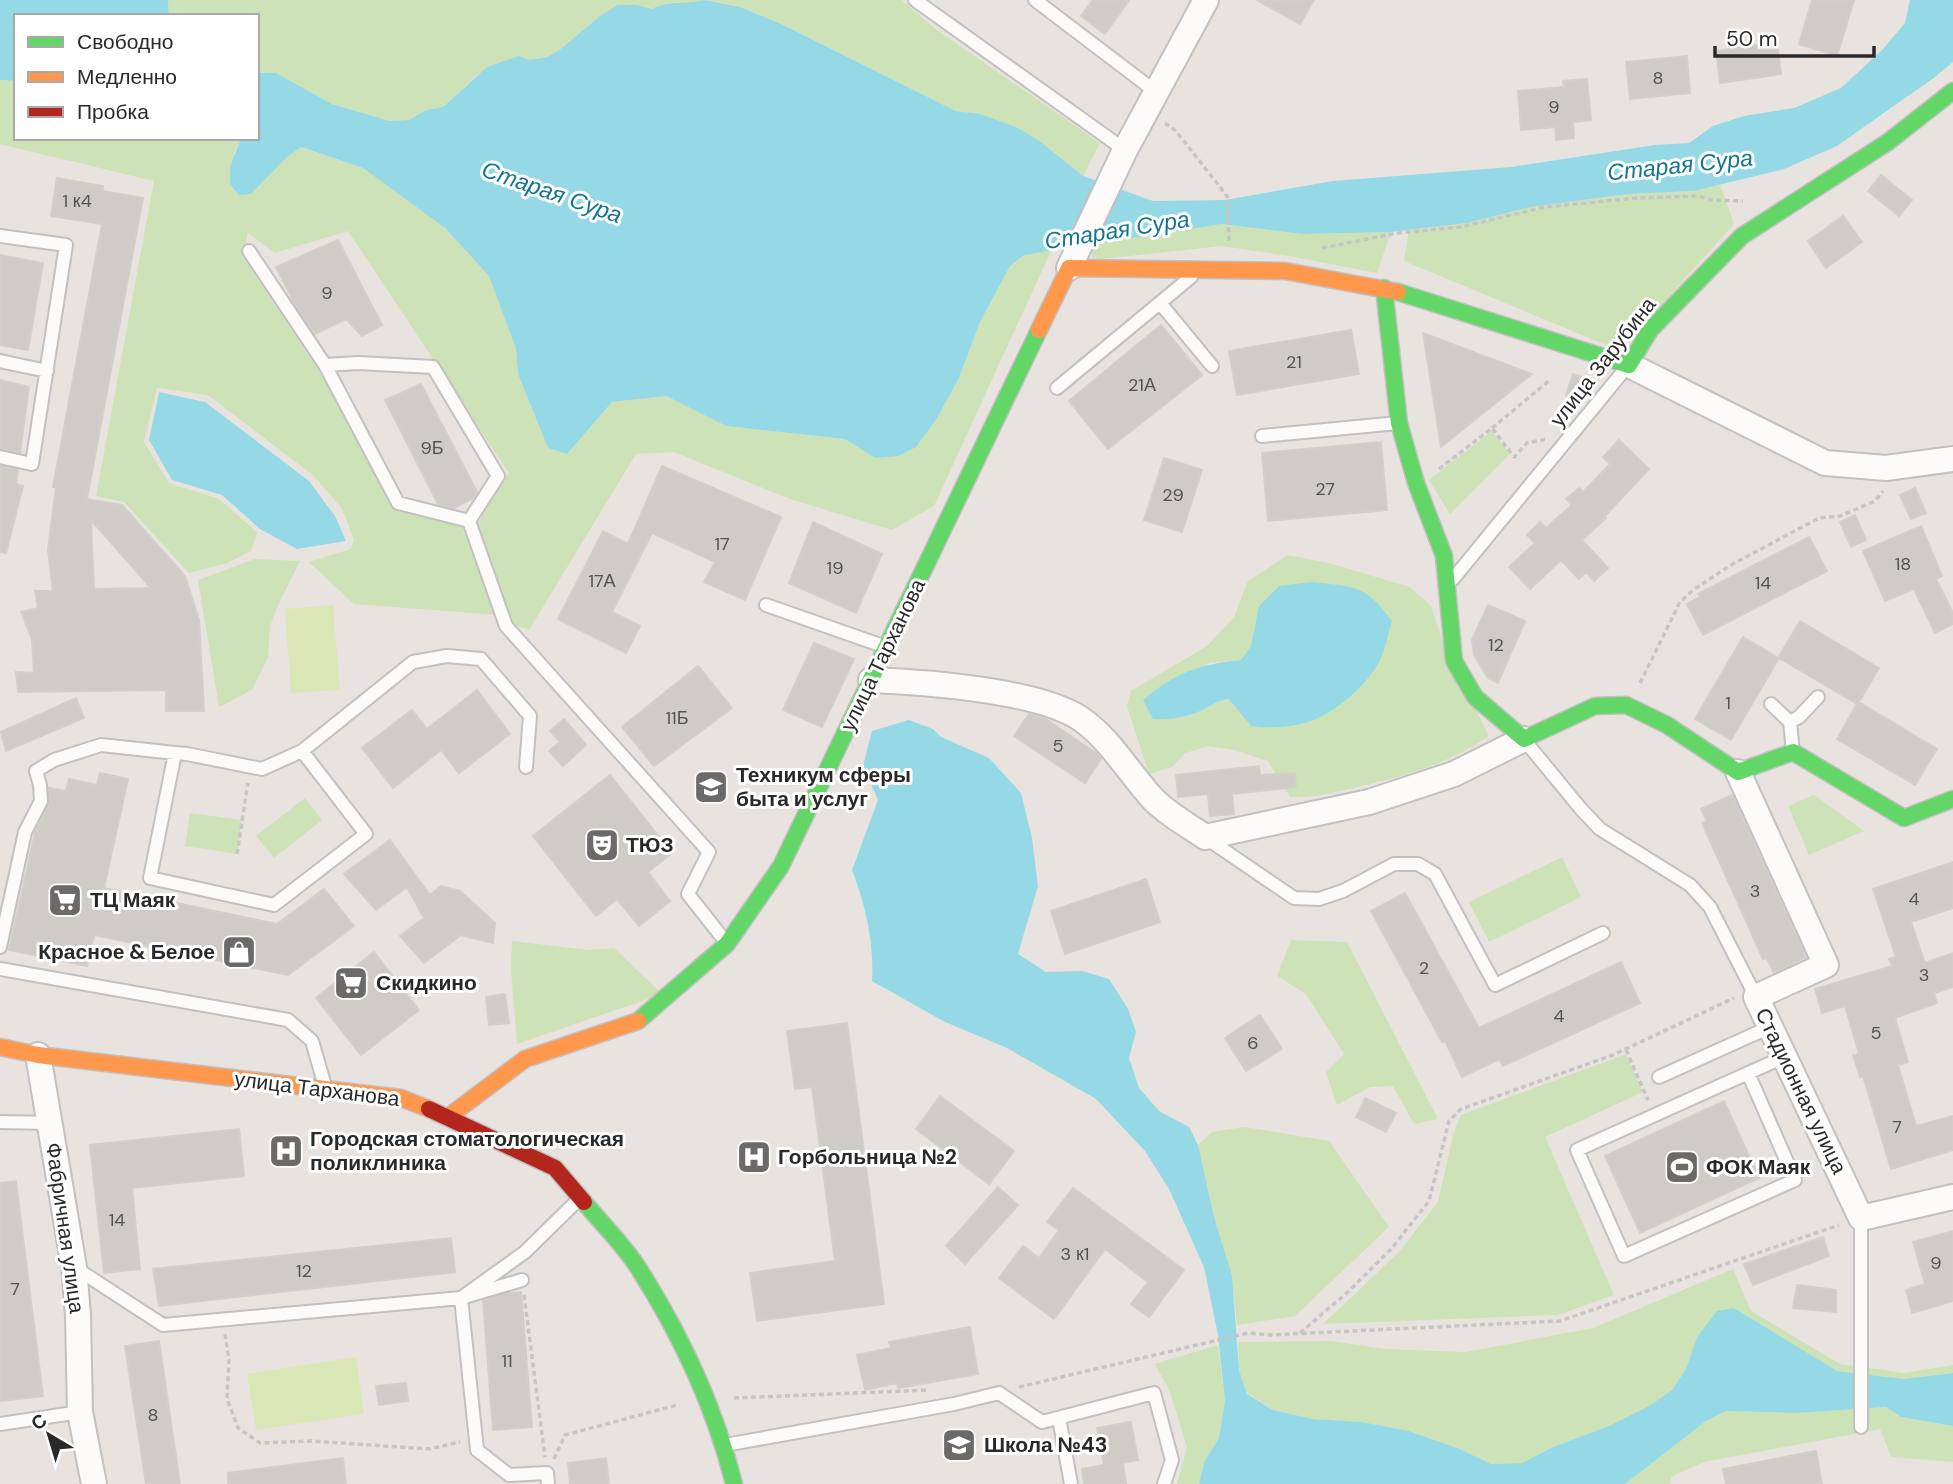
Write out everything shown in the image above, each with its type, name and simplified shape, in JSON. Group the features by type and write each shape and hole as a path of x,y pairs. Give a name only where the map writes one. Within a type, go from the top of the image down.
{"street":[{"name":"улица Тарханова","path":"0,1047 38,1055 401,1098 448,1117 525,1059 641,1020 727,944 781,866 1125,150 1206,0"},
{"name":"улица Зарубина","path":"1629,365 1650,330 1742,236 1888,142 1953,91"},
{"path":"1069,268 1285,271 1384,288 1629,365 1825,463 1886,468 1953,459"},
{"path":"1384,288 1399,423 1416,483 1444,556 1454,661 1475,697 1524,739"},
{"path":"871,680 913,681 1011,695 1080,718 1101,737 1154,801 1205,837 1369,802 1454,775 1595,706 1626,705 1667,725 1738,772 1793,752 1904,818 1953,799"},
{"name":"Стадионная улица","path":"1738,772 1826,965 1754,994 1861,1218"},
{"name":"Фабричная улица","path":"38,1055 74,1267 80,1412 94,1484"},
{"path":"448,1117 555,1168 638,1267 693,1367 724,1445 734,1484"},
{"path":"1861,1218 1953,1197"}],"lane":[{"path":"915,0 1125,150"},
{"path":"1035,0 1156,92"},
{"path":"0,236 66,245 32,464 0,457"},
{"path":"249,251 325,365 398,503 469,521"},
{"path":"1056,388 1202,269"},
{"path":"1160,303 1212,366"},
{"path":"0,362 47,371"},
{"path":"325,365 358,363 433,367 498,476 469,521"},
{"name":"улица Зарубина","path":"1447,587 1629,365"},
{"path":"1262,436 1399,423"},
{"path":"469,521 506,626 709,852 688,894 727,944"},
{"path":"766,605 887,647"},
{"path":"0,947 25,832 41,801 36,771 54,760 101,745 175,753 262,769 302,751 413,662 447,656 481,659 530,716 526,767"},
{"path":"1790,722 1799,717 1818,697"},
{"path":"1771,704 1790,722 1793,752"},
{"path":"1524,739 1600,829 1690,885 1710,907 1754,994"},
{"path":"175,753 150,878 274,905 366,834 302,751"},
{"path":"1205,837 1294,898 1319,900 1343,891 1394,864 1418,864 1434,874 1494,985 1603,933"},
{"path":"0,969 288,1020 312,1041 326,1089"},
{"path":"1659,1077 1770,1027"},
{"path":"1748,1073 1795,1180 1624,1256 1577,1150 1654,1115 1748,1073 1784,1057"},
{"path":"0,1122 50,1123"},
{"path":"461,1298 525,1252 580,1197"},
{"path":"1861,1218 1861,1427"},
{"path":"74,1267 163,1325 461,1298 522,1280"},
{"path":"461,1298 477,1450 509,1475 548,1479"},
{"path":"724,1445 954,1404 999,1393 1042,1422 1154,1393 1172,1460 1164,1484"},
{"path":"0,1424 80,1412"},
{"path":"1059,1418 1071,1484"}],"path":[{"path":"1158,117 1176,131 1227,196 1229,229"},
{"path":"1322,248 1398,233 1461,227 1545,207 1637,198 1699,196 1710,200 1763,203 1780,211"},
{"path":"1449,462 1550,380"},
{"path":"1492,428 1514,457 1527,443 1570,436"},
{"path":"1626,705 1686,596 1731,565 1819,518 1840,516 1875,501 1883,491 1886,468"},
{"path":"237,854 251,767"},
{"path":"1299,1333 1349,1291 1412,1224 1429,1201 1449,1121 1461,1109 1626,1049 1754,994"},
{"path":"1626,1049 1654,1115"},
{"path":"999,1393 1248,1333 1560,1321 1861,1218"},
{"path":"522,1280 548,1479"},
{"path":"223,1319 229,1360 228,1399 238,1428 260,1443 310,1441 429,1449 476,1439"},
{"path":"755,1396 940,1389 954,1404"},
{"path":"548,1479 565,1435 686,1402"}],"green space":[{"path":"168,0 704,0 689,4 677,2 652,9 636,5 600,16 547,57 529,60 519,56 478,74 443,107 426,110 409,120 390,121 332,104 276,73 259,73 259,14 169,14"},
{"path":"704,0 902,0 934,28 1100,143 1083,176 980,114 956,111 781,24 740,7"},
{"path":"0,80 14,81 14,140 240,140 234,153 251,194 300,147 363,168 445,228 489,276 516,349 518,374 548,448 567,454 612,402 666,396 726,426 845,439 875,458 916,447 936,420 959,378 980,322 1010,266 1024,255 1052,249 934,506 892,530 790,499 674,452 636,454 529,630 513,624 478,523 509,473 348,231 275,253 248,233 243,257 317,368 396,506 462,527 496,615 354,604 309,562 351,549 354,540 342,509 314,476 208,395 157,388 144,442 169,483 219,499 257,532 251,551 227,563 189,573 124,502 96,496 154,181 0,144"},
{"path":"1720,184 1734,224 1626,344 1613,348 1404,261 1409,230 1467,223 1531,207 1628,194 1694,191"},
{"path":"1222,224 1303,234 1391,232 1377,273 1222,246 1093,260 1091,243"},
{"path":"1492,431 1510,454 1450,514 1429,480"},
{"path":"1288,555 1332,564 1410,587 1431,606 1442,639 1489,736 1457,755 1424,769 1314,796 1290,797 1268,761 1234,750 1209,746 1185,753 1172,767 1149,774 1127,706 1131,691 1207,646 1234,617 1248,581","holes":["1259,606 1239,710 1230,699 1187,716 1154,719 1143,700 1209,663 1241,660 1251,646"]},
{"path":"255,559 300,561 270,626 268,657 252,690 219,707 198,580"},
{"path":"333,605 340,690 291,693 285,609"},
{"path":"1814,795 1864,831 1809,855 1788,806"},
{"path":"305,798 322,820 274,858 256,836"},
{"path":"190,813 242,820 237,854 185,846"},
{"path":"1562,857 1581,897 1489,942 1469,902"},
{"path":"1291,940 1347,942 1438,1119 1414,1124 1393,1086 1370,1087 1337,1105 1326,1072 1344,1054 1306,994 1277,976"},
{"path":"512,941 588,950 614,948 662,994 517,1044 511,970"},
{"path":"1626,1054 1643,1092 1545,1137 1614,1295 1558,1315 1323,1324 1399,1252 1438,1202 1453,1135 1461,1115"},
{"path":"1244,1127 1329,1141 1389,1227 1295,1316 1237,1325 1232,1275 1214,1217 1198,1145 1212,1132"},
{"path":"1733,1269 1751,1311 1840,1364 1904,1373 1953,1365 1953,1373 1904,1379 1837,1371 1815,1359 1697,1337 1686,1369 1672,1390 1649,1406 1522,1463 1491,1464 1460,1449 1409,1431 1362,1422 1313,1419 1273,1410 1246,1392 1239,1370 1238,1342 1331,1341 1386,1349 1466,1352 1593,1328"},
{"path":"1218,1345 1225,1401 1219,1438 1205,1460 1199,1484 1177,1484 1187,1447 1170,1392 1155,1364"},
{"path":"356,1357 364,1414 256,1430 247,1374"},
{"path":"1886,1407 1901,1417 1953,1426 1953,1462 1891,1457 1880,1429 1704,1462 1671,1477 1670,1484 1625,1484 1706,1421 1726,1411 1796,1413"}],"water":[{"path":"0,0 168,0 169,14 14,14 14,81 0,80"},
{"name":"Старая Сура","path":"704,0 740,7 781,24 956,111 980,114 1016,127 1038,140 1083,176 1153,201 1225,200 1333,181 1511,167 1655,145 1689,143 1713,126 1744,116 1794,108 1841,88 1882,50 1905,23 1910,0 1953,0 1953,62 1837,146 1784,169 1694,191 1628,194 1531,207 1467,223 1391,232 1303,234 1222,224 1024,255 1010,266 980,322 959,378 936,420 916,447 898,456 875,458 845,439 726,426 666,396 612,402 567,454 548,448 518,374 516,349 489,276 445,228 363,168 301,147 287,157 251,194 239,195 230,184 230,167 240,140 259,140 259,73 276,73 332,104 390,121 409,120 426,110 443,107 487,67 519,56 529,60 547,57 558,51 600,16 618,5 637,5 652,9 664,4"},
{"path":"159,392 205,402 309,481 335,516 346,541 297,549 260,529 222,495 172,480 149,440"},
{"path":"1312,582 1358,590 1374,600 1392,621 1383,654 1368,678 1349,698 1327,714 1285,727 1251,726 1229,699 1187,716 1153,719 1143,700 1188,671 1241,660 1251,646 1259,606 1279,586"},
{"path":"909,720 933,729 941,737 989,758 1021,793 1032,838 1038,886 1018,954 1046,972 1082,971 1109,979 1128,1009 1136,1032 1129,1058 1139,1088 1159,1111 1189,1127 1198,1145 1214,1217 1232,1275 1239,1370 1247,1394 1273,1410 1313,1419 1362,1422 1409,1431 1460,1449 1491,1464 1522,1463 1553,1447 1609,1426 1649,1406 1672,1390 1686,1369 1697,1337 1717,1311 1734,1308 1837,1371 1904,1379 1953,1373 1953,1426 1901,1417 1886,1407 1796,1413 1726,1411 1706,1421 1625,1484 1199,1484 1205,1460 1219,1438 1225,1401 1218,1335 1204,1267 1169,1189 1145,1151 1096,1099 1007,1048 943,1021 872,981 868,924 852,870 878,800 863,766 872,731"}],"building":[{"path":"1093,0 1129,0 1105,34 1081,16"},
{"path":"1257,0 1314,0 1300,24"},
{"path":"1812,0 1854,0 1837,56 1799,44"},
{"path":"1777,42 1781,74 1720,83 1716,51"},
{"path":"1687,56 1690,93 1630,99 1626,62"},
{"path":"1587,79 1591,120 1573,122 1574,138 1556,140 1555,127 1521,130 1518,91 1564,87 1563,81"},
{"path":"1881,175 1912,200 1899,216 1868,191"},
{"path":"57,178 103,186 103,191 143,198 87,499 122,505 185,576 199,620 204,711 166,711 166,690 18,692 16,672 34,673 32,639 21,612 38,608 35,591 53,591 48,550 56,487 53,487 102,224 51,216","holes":["91,520 151,588 94,589"]},
{"path":"1843,216 1862,242 1826,268 1808,241"},
{"path":"338,240 382,325 362,336 346,319 315,334 296,306 276,267"},
{"path":"0,255 43,263 28,350 0,345"},
{"path":"1161,325 1202,375 1108,449 1069,401"},
{"path":"1351,330 1359,374 1237,395 1229,351"},
{"path":"1423,333 1532,374 1441,447"},
{"path":"1573,374 1588,379 1581,400 1566,395"},
{"path":"0,380 29,387 20,453 0,448"},
{"path":"421,384 477,492 472,499 454,508 438,504 385,400"},
{"path":"1619,440 1649,469 1606,518 1582,540 1608,568 1594,581 1586,572 1579,579 1561,560 1530,589 1509,567 1535,543 1527,535 1540,522 1546,528 1572,505 1566,499 1579,488 1583,492 1610,464 1603,457"},
{"path":"1381,442 1387,510 1268,521 1262,453"},
{"path":"1164,458 1202,470 1182,532 1144,520"},
{"path":"0,466 18,470 16,484 23,486 6,553 0,552"},
{"path":"662,466 781,517 745,600 704,582 715,562 652,533 612,612 640,626 626,653 558,619 603,531 628,544"},
{"path":"1915,488 1926,513 1911,519 1900,495"},
{"path":"1855,515 1866,540 1851,547 1840,522"},
{"path":"813,522 882,554 856,613 789,583"},
{"path":"1921,526 1942,576 1936,579 1953,613 1953,624 1935,633 1914,589 1885,601 1863,551"},
{"path":"1809,537 1827,571 1703,635 1687,604 1700,597 1698,594"},
{"path":"1488,605 1525,621 1498,683 1488,678 1474,655 1472,640"},
{"path":"1800,621 1879,668 1859,702 1937,749 1915,785 1837,739 1857,704 1779,658 1731,740 1695,719 1743,637 1778,658"},
{"path":"814,643 854,659 822,727 783,710"},
{"path":"698,666 732,708 654,766 622,727"},
{"path":"477,690 510,734 459,773 441,750 393,788 362,748 412,710 427,729"},
{"path":"76,698 84,718 6,751 1,732"},
{"path":"1029,714 1047,720 1101,759 1085,783 1014,736"},
{"path":"564,719 586,745 563,766 549,751 560,742 550,731"},
{"path":"1259,766 1260,775 1295,773 1296,787 1232,794 1234,814 1210,816 1208,794 1178,797 1176,775"},
{"path":"100,773 128,779 104,888 277,924 324,889 354,926 288,975 94,935 87,966 9,950 35,833 49,804 49,788 66,791 69,779 97,785"},
{"name":"ТЮЗ","path":"610,775 672,853 648,872 670,901 639,926 617,899 596,916 533,836"},
{"path":"1732,795 1806,957 1774,973 1767,958 1763,959 1702,823 1707,821 1701,809"},
{"path":"390,840 430,895 441,886 460,891 495,923 493,943 461,935 424,963 400,936 424,918 407,887 376,910 344,874"},
{"path":"1953,862 1953,908 1911,922 1925,963 1953,953 1953,987 1934,993 1937,1003 1895,1018 1908,1062 1898,1065 1916,1126 1953,1116 1953,1150 1891,1169 1863,1076 1860,1077 1853,1055 1859,1054 1845,1006 1822,1013 1815,989 1892,966 1889,959 1896,957 1873,889"},
{"path":"1146,879 1160,922 1065,954 1051,911"},
{"path":"1405,893 1479,1028 1621,962 1640,1003 1503,1066 1499,1059 1462,1077 1445,1041 1442,1042 1371,911"},
{"path":"374,952 419,1010 361,1055 316,998"},
{"path":"505,994 509,1023 489,1025 486,997"},
{"path":"1260,1015 1282,1049 1246,1071 1225,1038"},
{"path":"847,1023 884,1304 757,1321 750,1273 835,1261 812,1087 795,1089 787,1031"},
{"path":"940,1096 1014,1151 989,1184 916,1129"},
{"path":"1365,1098 1396,1113 1386,1132 1356,1117"},
{"name":"ФОК Маяк","path":"1724,1101 1759,1178 1640,1233 1605,1156"},
{"path":"239,1129 244,1176 132,1188 140,1269 104,1273 90,1145"},
{"path":"16,1181 43,1396 0,1401 0,1183"},
{"path":"998,1187 1018,1205 965,1264 946,1246"},
{"path":"1073,1188 1184,1270 1149,1317 1131,1304 1148,1282 1105,1249 1054,1319 999,1278 1023,1246 1039,1258 1059,1230 1047,1222"},
{"path":"1953,1231 1953,1301 1912,1313 1906,1290 1925,1284 1913,1242"},
{"path":"1823,1237 1829,1256 1753,1285 1744,1264"},
{"path":"451,1238 455,1272 159,1306 153,1269"},
{"path":"1797,1285 1836,1290 1836,1312 1793,1308"},
{"path":"521,1292 532,1427 493,1430 483,1301 507,1293"},
{"path":"970,1327 978,1374 898,1388 897,1383 865,1390 857,1355 891,1348 889,1342"},
{"path":"159,1341 180,1484 146,1484 125,1346"},
{"path":"406,1383 408,1401 379,1405 376,1386"},
{"path":"1131,1422 1138,1460 1123,1463 1126,1484 1084,1484 1082,1469 1104,1465 1097,1428"},
{"path":"1816,1451 1822,1484 1726,1484 1723,1469"},
{"path":"343,1458 346,1484 228,1484 228,1473"},
{"path":"606,1458 609,1484 570,1484 568,1463"}],"traffic: fast":[{"path":"1398,292 1629,365 1650,330 1742,236 1888,142 1953,91"},
{"path":"1384,288 1399,423 1416,483 1444,556 1454,661 1475,697 1524,739 1595,706 1626,705 1667,725 1738,772 1793,752 1904,818 1953,799"},
{"path":"638,1021 727,944 781,866 1039,330"},
{"path":"584,1202 633,1260 683,1346 707,1400 734,1484"}],"traffic: slow":[{"path":"1039,330 1069,268 1285,271 1398,292"},
{"path":"448,1117 525,1059 638,1021"},
{"path":"0,1047 38,1055 401,1098 429,1109"}],"traffic: jam":[{"path":"429,1109 555,1168 584,1202"}],"place":[{"name":"Техникум сферы быта и услуг","path":"711,787"},
{"name":"ТЮЗ","path":"602,845"},
{"name":"ТЦ Маяк","path":"65,900"},
{"name":"Красное & Белое","path":"239,952"},
{"name":"Скидкино","path":"351,983"},
{"name":"Городская стоматологическая поликлиника","path":"286,1151"},
{"name":"Горбольница №2","path":"754,1157"},
{"name":"ФОК Маяк","path":"1682,1167"},
{"name":"Школа №43","path":"959,1445"}]}
